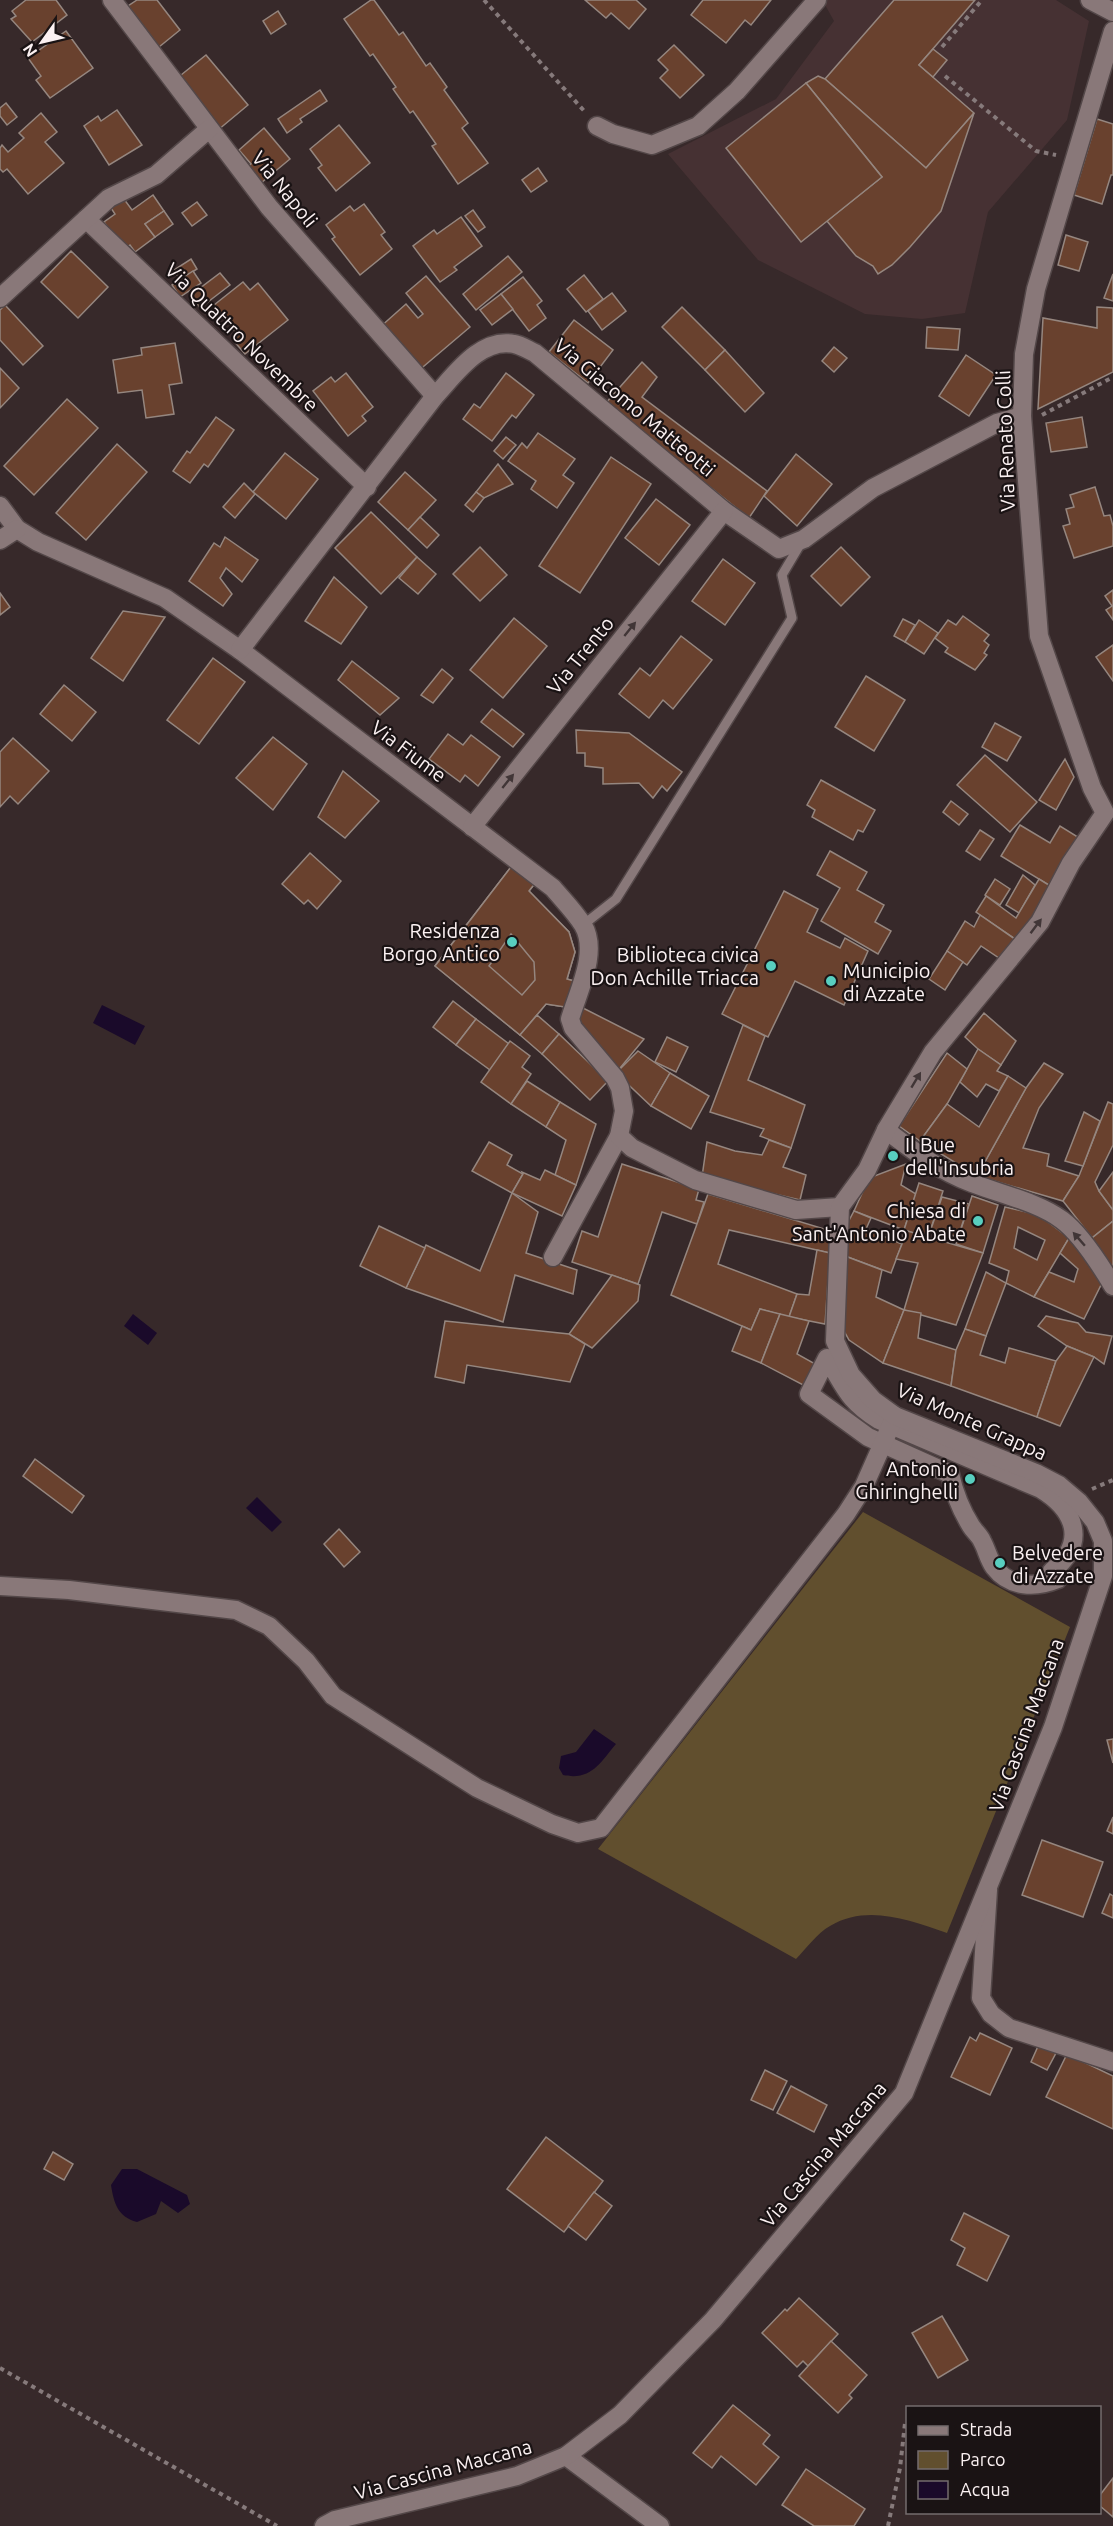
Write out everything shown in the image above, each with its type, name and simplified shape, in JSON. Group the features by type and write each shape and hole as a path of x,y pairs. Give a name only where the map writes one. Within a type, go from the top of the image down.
{"street":[{"name":"Via Napoli","path":"112,0 269,207 435,396"},
{"path":"597,126 613,134 652,145 698,126 737,91 817,0"},
{"path":"1090,0 1113,12"},
{"name":"Via Renato Colli","path":"1109,818 1092,788 1039,636 1023,421 1024,354 1036,289 1113,31"},
{"path":"0,298 109,198 156,175 208,129"},
{"name":"Via Quattro Novembre","path":"86,219 367,487"},
{"name":"Via Giacomo Matteotti","path":"240,650 435,396 470,359 489,347 513,344 535,353 724,511 779,549 804,538 873,488 998,423 1023,421"},
{"name":"Via Fiume","path":"0,506 17,529 38,542 165,598 240,650 553,888 583,925 588,939 589,956 570,1019 573,1028 615,1078 620,1088 624,1111 619,1136"},
{"name":"Via Trento","path":"472,827 724,511"},
{"path":"0,540 17,529"},
{"path":"553,1257 619,1136 632,1148 679,1169 695,1180 796,1210 840,1207 867,1170 886,1130 933,1052 1040,922 1071,863 1109,818"},
{"path":"886,1130 926,1161 971,1183 1019,1198 1062,1220 1098,1260 1113,1286"},
{"name":"Via Monte Grappa","path":"840,1207 835,1341 852,1375 893,1420 1036,1473 1059,1485 1084,1508 1108,1540"},
{"path":"827,1358 847,1394 861,1409 893,1420 1058,1499 1066,1509 1074,1536 1071,1550 1063,1563 1052,1571 1058,1578 1044,1584 1030,1586 1017,1583 1003,1575 996,1569 962,1509 950,1474 882,1444 846,1423 809,1394 827,1358"},
{"path":"0,1586 69,1590 236,1610 269,1626 306,1661 333,1696 477,1788 552,1824 578,1833 601,1828 846,1514 864,1486 893,1420"},
{"name":"Via Cascina Maccana","path":"324,2526 335,2520 517,2476 566,2456 620,2415 713,2320 904,2093 1053,1727 1103,1576 1108,1540"},
{"path":"988,1888 981,1998 991,2014 1009,2028 1113,2062"},
{"path":"566,2456 660,2526"}],"lane":[{"path":"583,925 616,899 792,618 782,575 804,538"}],"path":[{"path":"484,0 597,126"},
{"path":"942,46 981,0"},
{"path":"945,76 1036,151 1058,155"},
{"path":"1023,421 1113,377"},
{"path":"0,2368 277,2526"},
{"path":"888,2526 900,2468 905,2423"}],"shaded area":[{"path":"827,0 1056,0 1089,21 1067,120 988,212 965,313 922,319 865,314 758,260 668,154 776,99 834,21 824,3"}],"green space":[{"path":"863,1512 1070,1627 947,1933 888,1916 859,1916 844,1919 825,1929 796,1959 598,1849"}],"water":[{"path":"102,1005 145,1026 135,1045 93,1023"},
{"path":"133,1314 157,1333 148,1345 124,1326"},
{"path":"257,1497 282,1522 272,1532 246,1508"},
{"path":"594,1729 616,1744 600,1764 588,1773 563,1775 559,1768 561,1756 576,1752"},
{"path":"122,2169 137,2169 187,2195 190,2204 178,2213 161,2201 156,2214 137,2222 125,2217 118,2209 111,2185"}],"building":[{"path":"26,0 56,0 67,15 32,42 11,19 16,16 12,11"},
{"path":"137,0 157,0 180,30 159,47 128,6"},
{"path":"374,0 399,35 403,32 426,66 430,63 447,87 444,90 468,123 462,128 488,163 458,184 432,146 436,144 413,111 410,113 393,89 396,87 373,54 370,56 344,19"},
{"path":"585,0 636,0 646,9 629,29 611,13 606,18"},
{"path":"703,0 771,0 751,25 745,20 726,43 691,15"},
{"path":"894,0 975,0 919,65 974,113 926,168 825,79"},
{"path":"278,11 286,24 271,34 263,21"},
{"path":"66,31 93,68 50,98 36,80 41,76 28,58"},
{"path":"674,45 704,75 680,98 660,78 668,70 658,60"},
{"path":"933,49 947,60 933,77 919,65"},
{"path":"206,55 248,105 218,130 176,79"},
{"path":"818,76 825,79 926,168 974,113 941,211 892,265 878,274 873,266 856,256 827,221 882,177 806,83"},
{"path":"806,83 882,177 801,242 726,148"},
{"path":"320,90 327,101 300,119 302,122 287,133 278,119"},
{"path":"6,103 17,117 7,125 0,116 0,108"},
{"path":"117,110 142,145 109,165 84,126 98,116 101,121"},
{"path":"41,113 57,132 45,142 64,163 28,194 7,169 3,172 0,169 0,148 2,145 8,152 24,138 19,133"},
{"path":"1097,119 1113,124 1113,175 1111,175 1102,204 1074,195"},
{"path":"339,125 370,163 336,191 318,168 322,165 310,149"},
{"path":"264,128 290,159 261,183 247,167 251,164 239,150"},
{"path":"538,168 547,181 531,192 522,180"},
{"path":"153,195 164,211 145,224 155,237 135,252 130,245 123,250 104,222 115,214 111,208 124,199 132,210"},
{"path":"197,202 207,215 192,226 182,213"},
{"path":"364,204 385,232 381,235 392,249 360,275 332,239 335,237 326,225 350,206 354,211"},
{"path":"473,210 485,227 478,232 465,216"},
{"path":"164,211 173,224 155,237 145,224"},
{"path":"461,217 482,246 454,267 457,270 440,282 413,246 434,230 437,234"},
{"path":"1066,235 1088,242 1079,271 1058,265"},
{"path":"71,251 108,287 78,318 41,282"},
{"path":"508,256 522,272 476,310 463,294"},
{"path":"191,259 197,269 180,280 174,270"},
{"path":"193,271 201,283 180,297 172,285"},
{"path":"220,273 230,285 200,308 191,295"},
{"path":"1113,274 1113,301 1104,298"},
{"path":"584,275 603,299 586,312 567,289"},
{"path":"426,276 470,327 417,372 379,328 406,304 418,318 423,314 406,293"},
{"path":"523,277 542,301 537,305 546,318 529,331 501,294"},
{"path":"243,282 250,290 258,283 288,320 245,354 233,340 238,335 214,305"},
{"path":"612,293 626,311 602,330 588,311"},
{"path":"501,294 513,309 492,325 480,310"},
{"path":"5,305 43,346 23,365 0,340 0,310"},
{"path":"682,307 725,350 705,370 662,327"},
{"path":"1097,307 1113,308 1113,372 1038,409 1043,318 1097,328"},
{"path":"574,320 613,350 588,383 549,352"},
{"path":"927,327 960,329 958,350 926,348"},
{"path":"175,343 182,383 169,385 174,414 146,418 142,390 118,393 113,360 142,355 141,348"},
{"path":"834,347 847,358 834,372 822,361"},
{"path":"725,350 764,393 745,412 705,370"},
{"path":"966,355 996,375 969,416 939,396"},
{"path":"642,362 657,377 642,397 767,491 749,518 605,404"},
{"path":"0,368 19,388 0,408"},
{"path":"346,373 373,407 362,416 366,421 348,436 313,391 331,377 335,382"},
{"path":"506,373 534,395 516,418 512,415 492,441 463,419 474,404 480,408"},
{"path":"67,399 98,428 34,495 4,466"},
{"path":"216,417 234,430 208,467 204,464 190,483 173,471 187,451 190,453"},
{"path":"1082,417 1087,447 1051,452 1046,423"},
{"path":"538,433 575,459 563,475 574,483 557,508 531,489 536,481 508,461 522,443 527,448"},
{"path":"506,437 516,445 503,459 494,451"},
{"path":"117,444 147,472 86,540 56,513"},
{"path":"285,453 318,479 286,519 253,492"},
{"path":"796,454 832,484 797,526 764,496"},
{"path":"611,457 651,484 580,593 539,566"},
{"path":"498,464 513,484 484,498 476,492"},
{"path":"405,472 436,500 408,530 378,502"},
{"path":"244,483 255,494 235,518 223,507"},
{"path":"1095,487 1104,516 1110,515 1113,526 1113,546 1074,558 1063,526 1070,524 1066,509 1074,507 1070,495"},
{"path":"476,492 484,498 473,512 465,505"},
{"path":"656,499 690,525 659,565 625,538"},
{"path":"371,512 417,557 381,594 335,548"},
{"path":"420,517 439,535 427,548 408,530"},
{"path":"225,537 258,560 242,582 226,568 220,578 232,594 223,606 189,581 214,543 220,547"},
{"path":"480,547 507,575 480,601 453,574"},
{"path":"841,547 870,577 841,606 811,576"},
{"path":"417,557 436,574 418,594 399,578"},
{"path":"723,559 755,583 725,625 692,601"},
{"path":"334,577 367,607 341,644 305,621"},
{"path":"1113,590 1113,620 1106,610 1112,606 1105,596"},
{"path":"0,593 10,607 0,615"},
{"path":"123,611 165,617 123,681 91,658"},
{"path":"963,616 989,635 984,641 989,645 984,653 987,655 975,670 945,652 948,648 935,638 948,620 956,625"},
{"path":"514,618 547,646 503,698 470,670"},
{"path":"903,619 915,625 905,642 894,636"},
{"path":"919,620 938,633 924,654 905,642"},
{"path":"681,636 712,660 673,709 663,700 649,718 619,694 640,668 650,676"},
{"path":"1113,645 1113,681 1096,657"},
{"path":"213,658 245,682 199,744 167,720"},
{"path":"352,661 399,698 380,715 338,680"},
{"path":"442,669 453,678 433,703 421,695"},
{"path":"866,676 905,700 874,751 835,727"},
{"path":"64,685 96,712 72,741 40,714"},
{"path":"492,709 524,734 513,747 481,722"},
{"path":"995,723 1021,737 1007,761 982,747"},
{"path":"576,730 629,733 682,772 667,791 662,786 653,798 639,783 603,784 603,768 585,766 585,753 577,753"},
{"path":"448,734 463,745 471,735 500,757 478,786 465,775 460,782 429,759"},
{"path":"273,737 307,764 273,810 236,778"},
{"path":"13,738 49,771 18,804 10,796 0,807 0,752"},
{"path":"985,755 1037,802 1010,832 957,785"},
{"path":"1065,759 1074,777 1056,810 1039,800"},
{"path":"343,771 379,801 345,838 318,817"},
{"path":"821,780 875,810 863,832 858,830 853,840 812,817 815,810 807,805"},
{"path":"951,801 968,814 959,825 943,812"},
{"path":"1020,825 1050,843 1060,826 1081,839 1052,887 1001,856"},
{"path":"980,830 994,839 980,860 966,851"},
{"path":"830,851 867,872 857,890 884,905 875,922 891,931 878,954 821,921 840,888 817,875"},
{"path":"310,853 341,881 317,909 308,900 304,904 282,884"},
{"name":"Residenza Borgo Antico","path":"514,863 536,882 529,891 569,932 575,952 567,979 574,981 565,1007 546,1004 520,1035 435,966","holes":["511,934 534,962 535,980 522,995 489,966"]},
{"name":"Residenza Borgo Antico","path":"514,863 536,882 529,891 569,932 575,952 567,979 574,981 565,1007 546,1004 520,1035 435,966"},
{"path":"1023,875 1035,885 1019,913 1006,905"},
{"path":"995,879 1010,889 1000,905 985,895"},
{"path":"1039,879 1052,887 1021,943 976,912 986,896 1016,918"},
{"path":"784,891 818,909 807,932 840,948 845,938 868,951 844,1005 795,981 768,1037 722,1014"},
{"path":"980,915 1022,944 1005,962 981,946 967,965 947,951 965,921 974,927"},
{"path":"511,934 534,962 535,980 522,995 489,966"},
{"path":"947,951 963,962 945,990 929,979"},
{"path":"453,1001 476,1019 456,1045 433,1027"},
{"path":"581,1007 644,1039 616,1073 577,1026"},
{"path":"984,1013 1016,1041 1001,1065 965,1037"},
{"path":"537,1015 559,1034 542,1054 520,1035"},
{"path":"476,1019 509,1044 490,1070 456,1045"},
{"path":"743,1025 765,1036 748,1080 805,1105 791,1148 760,1136 764,1129 710,1112"},
{"path":"559,1034 608,1081 590,1100 542,1054"},
{"path":"667,1037 688,1047 676,1072 655,1062"},
{"path":"510,1041 530,1056 522,1067 531,1074 511,1104 481,1082"},
{"path":"978,1049 1001,1065 997,1071 1008,1076 999,1091 986,1084 977,1097 960,1082"},
{"path":"638,1051 670,1073 651,1106 616,1073"},
{"path":"947,1053 967,1069 947,1104 920,1141 899,1126"},
{"path":"1044,1063 1063,1074 1039,1108 1023,1148 1049,1154 1047,1166 1079,1176 1063,1201 977,1176 1026,1088"},
{"path":"670,1073 709,1096 691,1129 651,1106"},
{"path":"1008,1076 1026,1088 977,1176 920,1141 947,1104 979,1127"},
{"path":"527,1081 560,1102 546,1127 511,1104"},
{"path":"560,1102 596,1124 576,1185 555,1175 566,1140 546,1127"},
{"path":"1108,1102 1113,1104 1113,1145 1095,1182 1113,1210 1113,1221 1092,1238 1063,1201 1079,1176"},
{"path":"1084,1112 1100,1121 1083,1166 1065,1161"},
{"path":"769,1140 791,1148 783,1167 806,1175 800,1200 702,1177 707,1142 735,1151 762,1155"},
{"path":"489,1142 512,1155 507,1165 523,1174 512,1193 472,1171"},
{"path":"622,1164 699,1189 696,1200 704,1202 697,1224 662,1212 638,1284 572,1262 582,1231 598,1237"},
{"path":"906,1164 901,1185 916,1194 904,1230 854,1211 869,1178"},
{"path":"545,1170 576,1185 562,1216 512,1193 522,1172 540,1180"},
{"path":"1113,1172 1113,1210 1099,1191"},
{"path":"919,1183 943,1191 928,1238 904,1230"},
{"path":"512,1193 538,1212 526,1253 577,1270 573,1294 515,1275 503,1322 406,1288 426,1245 480,1271"},
{"path":"708,1194 831,1231 830,1253 729,1230 718,1264 797,1294 789,1317 760,1309 751,1330 671,1295"},
{"name":"Chiesa di Sant'Antonio Abate","path":"972,1196 998,1205 983,1253 956,1244"},
{"path":"942,1197 969,1204 958,1237 931,1229"},
{"path":"1005,1207 1039,1215 1069,1238 1034,1297 1006,1283 1009,1271 989,1263","holes":["1018,1227 1045,1240 1037,1260 1014,1248"]},
{"path":"854,1211 871,1218 866,1229 902,1244 891,1273 845,1256 844,1230"},
{"path":"1113,1221 1113,1269 1092,1238"},
{"path":"379,1226 425,1248 406,1288 360,1266"},
{"path":"904,1230 983,1253 956,1325 904,1310 918,1263 896,1259"},
{"path":"1069,1238 1103,1281 1084,1319 1034,1297 1049,1272 1074,1282 1078,1269 1060,1253"},
{"path":"817,1250 830,1253 825,1324 789,1317 797,1294 809,1295"},
{"path":"845,1256 882,1270 876,1297 904,1310 883,1363 849,1340 843,1329"},
{"path":"986,1272 1006,1283 986,1336 965,1329"},
{"path":"612,1275 640,1285 638,1301 592,1348 569,1334"},
{"path":"760,1309 780,1314 761,1363 732,1351 742,1326 751,1330"},
{"path":"904,1310 921,1313 918,1338 956,1350 951,1386 883,1363"},
{"path":"780,1314 809,1321 797,1354 817,1365 807,1387 761,1363"},
{"path":"1046,1316 1078,1323 1086,1332 1112,1336 1104,1364 1094,1357 1067,1346 1038,1326"},
{"path":"445,1321 569,1334 585,1344 570,1382 467,1365 464,1383 435,1377"},
{"path":"965,1329 986,1336 980,1355 1005,1363 1009,1348 1056,1361 1037,1417 951,1386 956,1350"},
{"path":"1067,1346 1094,1357 1060,1426 1037,1417 1056,1361"},
{"path":"35,1459 84,1496 72,1513 23,1476"},
{"path":"339,1529 360,1552 344,1567 324,1544"},
{"path":"1113,1739 1113,1763 1107,1740"},
{"path":"1113,1817 1113,1834 1107,1831"},
{"path":"1042,1840 1103,1862 1083,1917 1022,1895"},
{"path":"1110,1894 1113,1896 1113,1918 1102,1913"},
{"path":"980,2033 1012,2048 990,2095 951,2077 970,2037 976,2041"},
{"path":"1039,2044 1056,2053 1047,2070 1031,2062"},
{"path":"1067,2054 1113,2076 1113,2129 1046,2097"},
{"path":"765,2070 787,2081 773,2110 751,2100"},
{"path":"791,2086 827,2105 814,2132 777,2113"},
{"path":"546,2137 603,2181 564,2232 507,2189"},
{"path":"53,2152 73,2164 64,2180 44,2169"},
{"path":"594,2192 612,2206 586,2240 568,2226"},
{"path":"964,2213 1009,2236 987,2281 957,2265 965,2248 951,2240"},
{"path":"799,2298 838,2334 808,2366 803,2361 797,2367 762,2333"},
{"path":"942,2316 968,2360 938,2378 912,2333"},
{"path":"831,2341 867,2375 849,2395 852,2398 838,2413 799,2376"},
{"path":"733,2405 770,2435 763,2444 779,2457 756,2485 721,2456 712,2468 693,2453"},
{"path":"806,2469 865,2509 854,2526 814,2526 782,2505"},
{"path":"1113,2478 1113,2517 1101,2507 1101,2494"}],"place":[{"name":"Residenza Borgo Antico","path":"512,942"},
{"name":"Biblioteca civica Don Achille Triacca","path":"771,966"},
{"name":"Municipio di Azzate","path":"831,981"},
{"name":"Il Bue dell'Insubria","path":"893,1156"},
{"name":"Chiesa di Sant'Antonio Abate","path":"978,1221"},
{"name":"Antonio Ghiringhelli","path":"970,1479"},
{"name":"Belvedere di Azzate","path":"1000,1563"}]}
